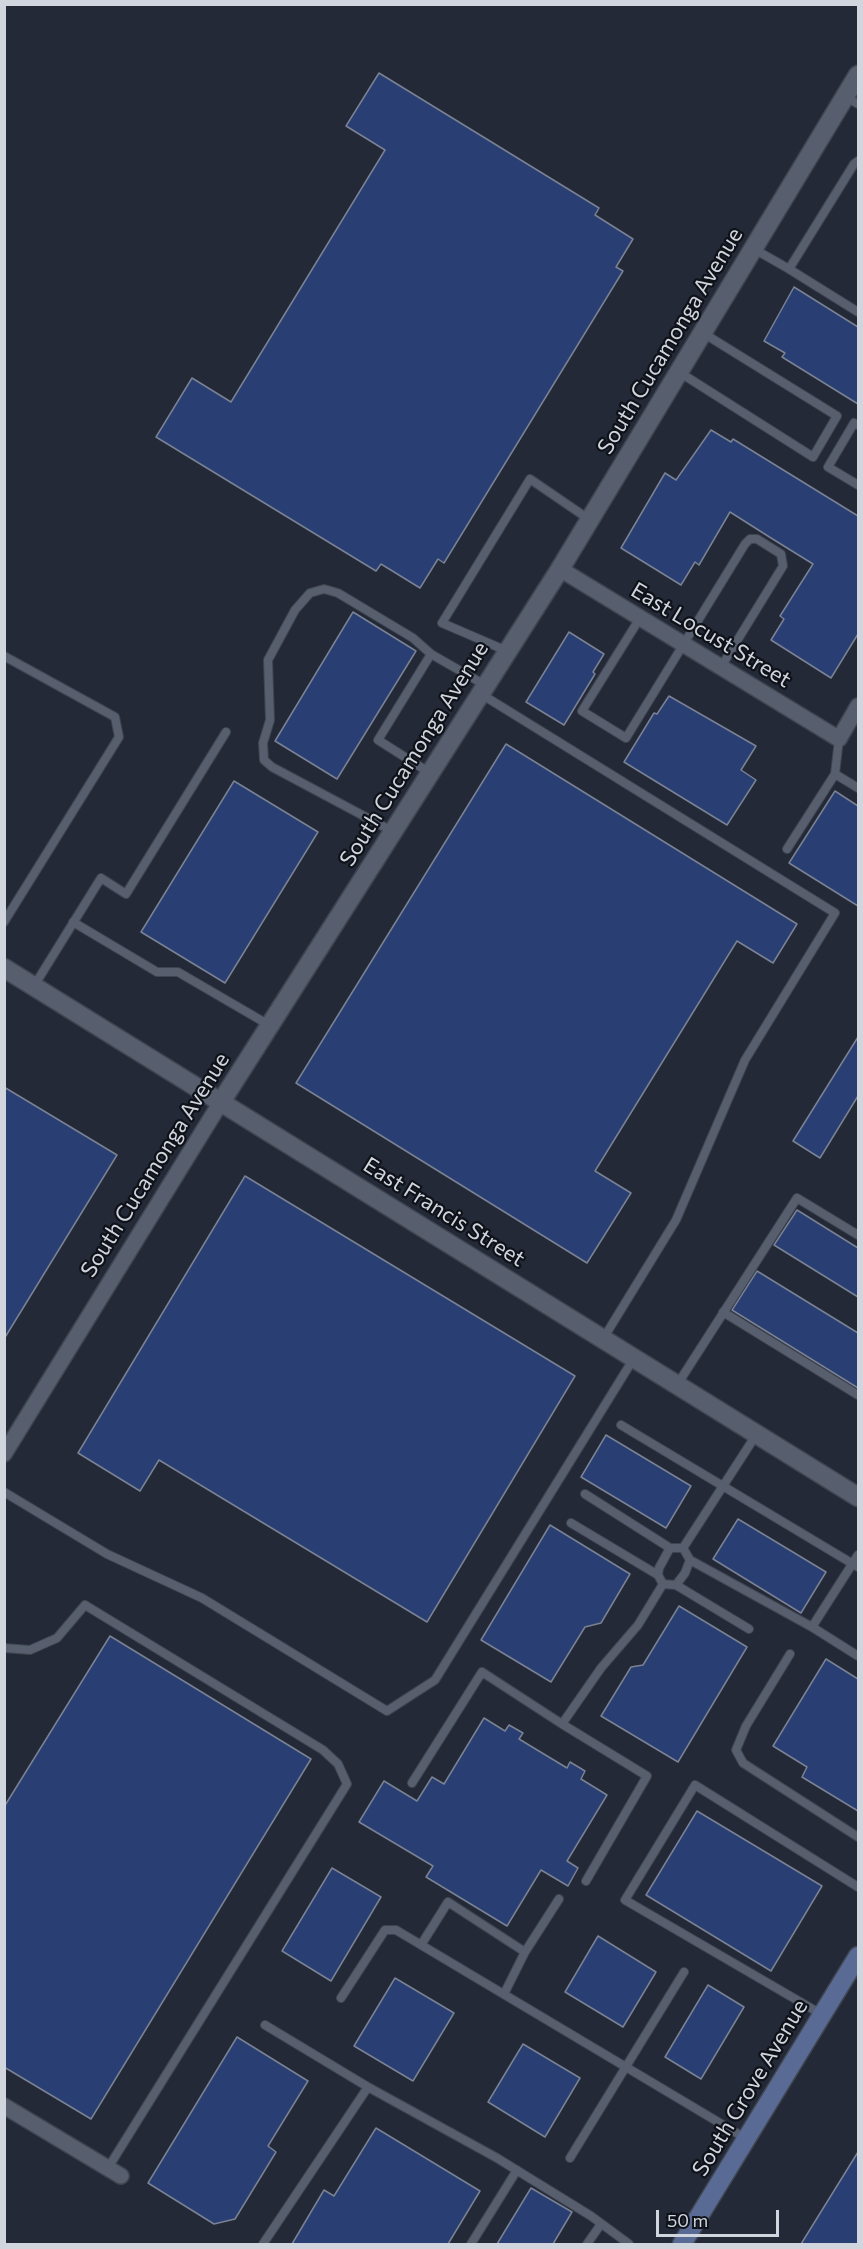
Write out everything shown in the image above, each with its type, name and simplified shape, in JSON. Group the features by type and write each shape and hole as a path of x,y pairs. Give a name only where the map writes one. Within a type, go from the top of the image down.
{"main road":[{"name":"South Grove Avenue","path":"682,2244 858,1956"}],"street":[{"name":"South Cucamonga Avenue","path":"4,1454 221,1102 560,569 753,249 852,100 858,75"},
{"name":"East Locust Street","path":"560,569 838,739"},
{"path":"838,739 858,706"},
{"name":"East Francis Street","path":"4,968 858,1497"},
{"path":"4,2106 115,2172"}],"lane":[{"path":"789,269 858,161"},
{"path":"753,249 858,312"},
{"path":"679,372 813,457 837,416 703,333"},
{"path":"858,425 855,423 828,466 858,485"},
{"path":"508,651 442,623 530,479 590,520"},
{"path":"640,618 582,711 626,738 746,544 750,539 757,539 781,554 783,566 721,668"},
{"path":"394,831 272,767 264,760 263,744 270,720 268,660 295,610 310,593 324,589 338,593 413,638 431,654 484,690 835,913 745,1060 676,1220 603,1339"},
{"path":"430,773 378,740 431,654"},
{"path":"4,656 115,717 118,737 4,922"},
{"path":"33,986 100,878 126,894 226,732"},
{"path":"787,849 835,774 838,739"},
{"path":"835,774 858,788"},
{"path":"74,922 157,972 178,972 270,1026"},
{"path":"677,1385 797,1198 858,1235"},
{"path":"723,1312 858,1395"},
{"path":"4,1492 107,1554 202,1598 387,1711 435,1680 634,1358"},
{"path":"621,1425 856,1565"},
{"path":"683,1548 757,1434"},
{"path":"585,1494 670,1548 683,1548"},
{"path":"571,1523 658,1575 663,1584"},
{"path":"658,1575 659,1568 670,1548"},
{"path":"683,1548 690,1560 812,1627 858,1656"},
{"path":"812,1627 856,1565 858,1555"},
{"path":"676,1585 686,1573 690,1560"},
{"path":"663,1584 676,1585 749,1629"},
{"path":"562,1724 601,1668 638,1624 663,1584"},
{"path":"4,1648 30,1650 57,1638 85,1605 322,1750 338,1764 347,1784 115,2172"},
{"path":"790,1654 746,1726 736,1750 743,1763 858,1837"},
{"path":"412,1784 482,1672 647,1776 586,1881"},
{"path":"822,2015 625,1900 695,1785 858,1887"},
{"path":"504,1994 525,1952 558,1899"},
{"path":"421,1945 448,1902 525,1952"},
{"path":"341,1998 385,1930 396,1930 746,2139"},
{"path":"570,2158 684,1972"},
{"path":"265,2025 368,2087 517,2170 601,2223 629,2244"},
{"path":"263,2244 368,2087"},
{"path":"471,2244 517,2170"},
{"path":"587,2244 601,2223"}],"building":[{"path":"379,73 599,208 595,215 633,239 616,267 623,271 444,563 438,559 420,588 381,564 376,571 156,437 192,378 231,402 385,150 346,126"},
{"path":"794,287 858,327 858,404 782,357 785,353 764,341"},
{"path":"711,430 731,442 733,439 858,516 858,634 831,678 771,640 784,619 780,616 813,564 730,512 699,565 695,562 681,585 621,548 665,473 676,480"},
{"path":"353,612 416,651 337,779 275,741"},
{"path":"569,632 604,654 593,672 595,674 564,725 526,702"},
{"path":"669,696 756,746 741,770 756,780 727,825 624,762 654,713 657,714"},
{"path":"506,744 797,924 773,963 737,941 595,1171 631,1193 587,1263 296,1083"},
{"path":"234,781 318,832 225,983 141,932"},
{"path":"835,791 858,806 858,906 789,863"},
{"path":"858,1037 858,1096 820,1158 793,1141"},
{"path":"4,1087 117,1155 4,1339"},
{"path":"245,1176 575,1376 427,1622 159,1460 140,1491 78,1453"},
{"path":"797,1210 858,1248 858,1297 774,1245"},
{"path":"757,1271 858,1333 858,1388 732,1310"},
{"path":"606,1435 691,1486 666,1528 581,1477"},
{"path":"738,1519 826,1572 801,1613 713,1559"},
{"path":"550,1525 630,1574 601,1623 585,1627 551,1682 481,1640"},
{"path":"679,1606 747,1647 678,1762 601,1716 631,1667 643,1665"},
{"path":"110,1636 311,1759 91,2119 4,2067 4,1807"},
{"path":"826,1659 858,1679 858,1811 802,1777 807,1767 773,1746"},
{"path":"484,1718 505,1731 509,1725 523,1733 519,1739 567,1768 570,1762 585,1771 581,1779 607,1795 567,1861 578,1868 568,1886 541,1870 507,1926 426,1877 433,1866 359,1822 384,1781 417,1801 432,1777 444,1784"},
{"path":"697,1811 822,1886 771,1971 646,1895"},
{"path":"332,1868 381,1897 331,1981 282,1951"},
{"path":"598,1936 656,1972 623,2027 565,1992"},
{"path":"395,1978 454,2013 413,2081 354,2046"},
{"path":"708,1985 744,2007 701,2079 665,2057"},
{"path":"237,2037 308,2081 268,2146 276,2152 235,2219 214,2224 148,2183"},
{"path":"523,2044 580,2078 545,2137 488,2102"},
{"path":"376,2128 480,2191 448,2244 292,2244 324,2190 334,2196"},
{"path":"858,2152 858,2244 801,2244"},
{"path":"531,2188 572,2212 553,2244 497,2244"}]}
